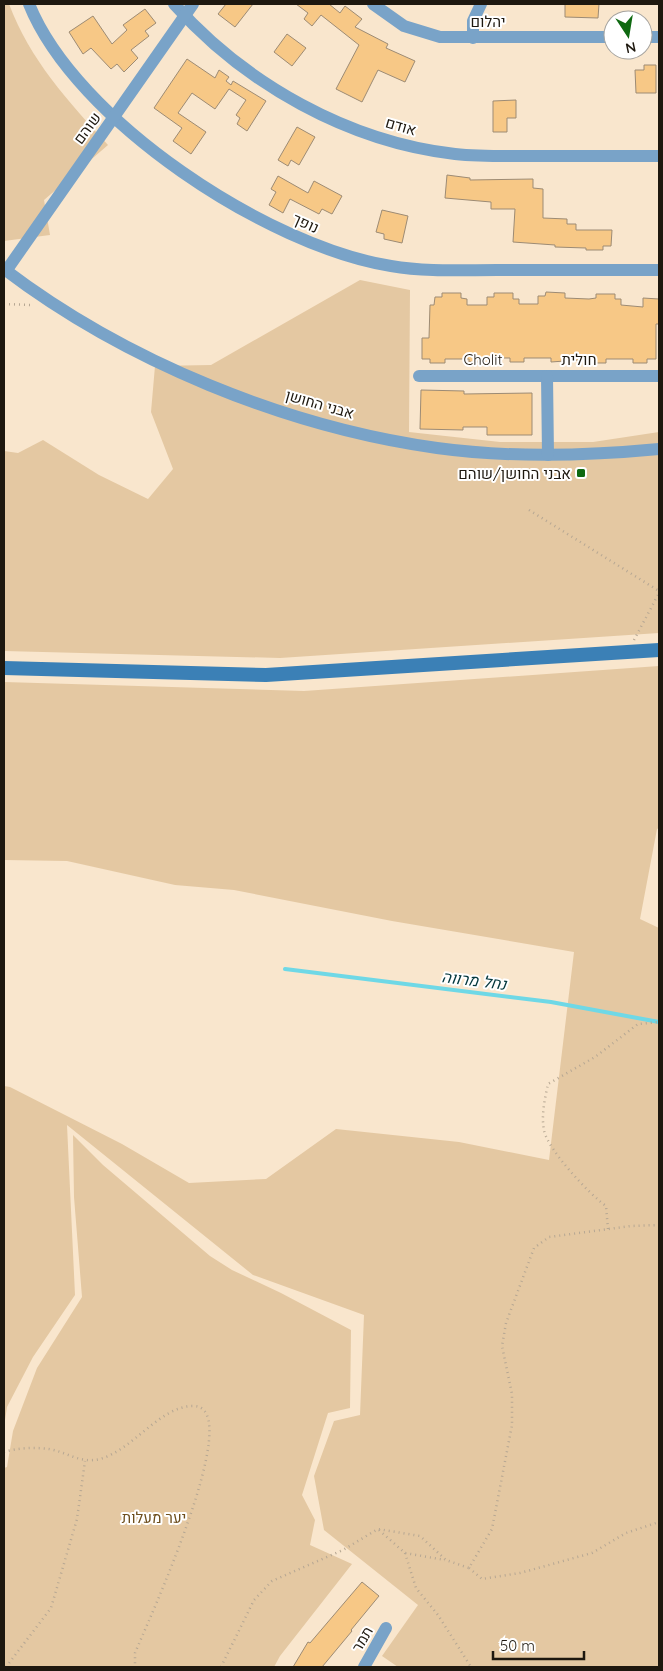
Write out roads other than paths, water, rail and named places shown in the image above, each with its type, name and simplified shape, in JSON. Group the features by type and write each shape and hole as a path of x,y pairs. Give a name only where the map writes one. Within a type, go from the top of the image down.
{"main road":[{"path":"4,668 266,675 659,650"}],"street":[{"name":"נופך","path":"29,4 42,31 63,63 115,117 170,161 237,206 306,241 353,258 392,267 424,270 659,270"},
{"name":"אודם","path":"174,4 242,65 288,97 331,119 394,142 439,152 470,156 659,156"},
{"name":"שוהם","path":"5,270 115,117 193,4"},
{"name":"יהלום","path":"373,4 398,22 416,31 447,37 603,37"},
{"path":"473,38 473,21 481,4"},
{"name":"אבני החושן","path":"5,270 98,330 160,362 231,392 287,412 383,438 419,445 492,453 548,455 659,449"},
{"name":"Cholit","path":"419,376 547,376"},
{"name":"חולית","path":"548,455 547,376 659,376"},
{"name":"תמר","path":"365,1667 386,1628"}],"waterway":[{"name":"נחל מרווה","path":"285,969 551,1002 659,1022"}],"place":[{"name":"אבני החושן/שוהם","path":"581,473"}],"park label":[{"name":"יער מעלות","path":"154,1517"}]}
